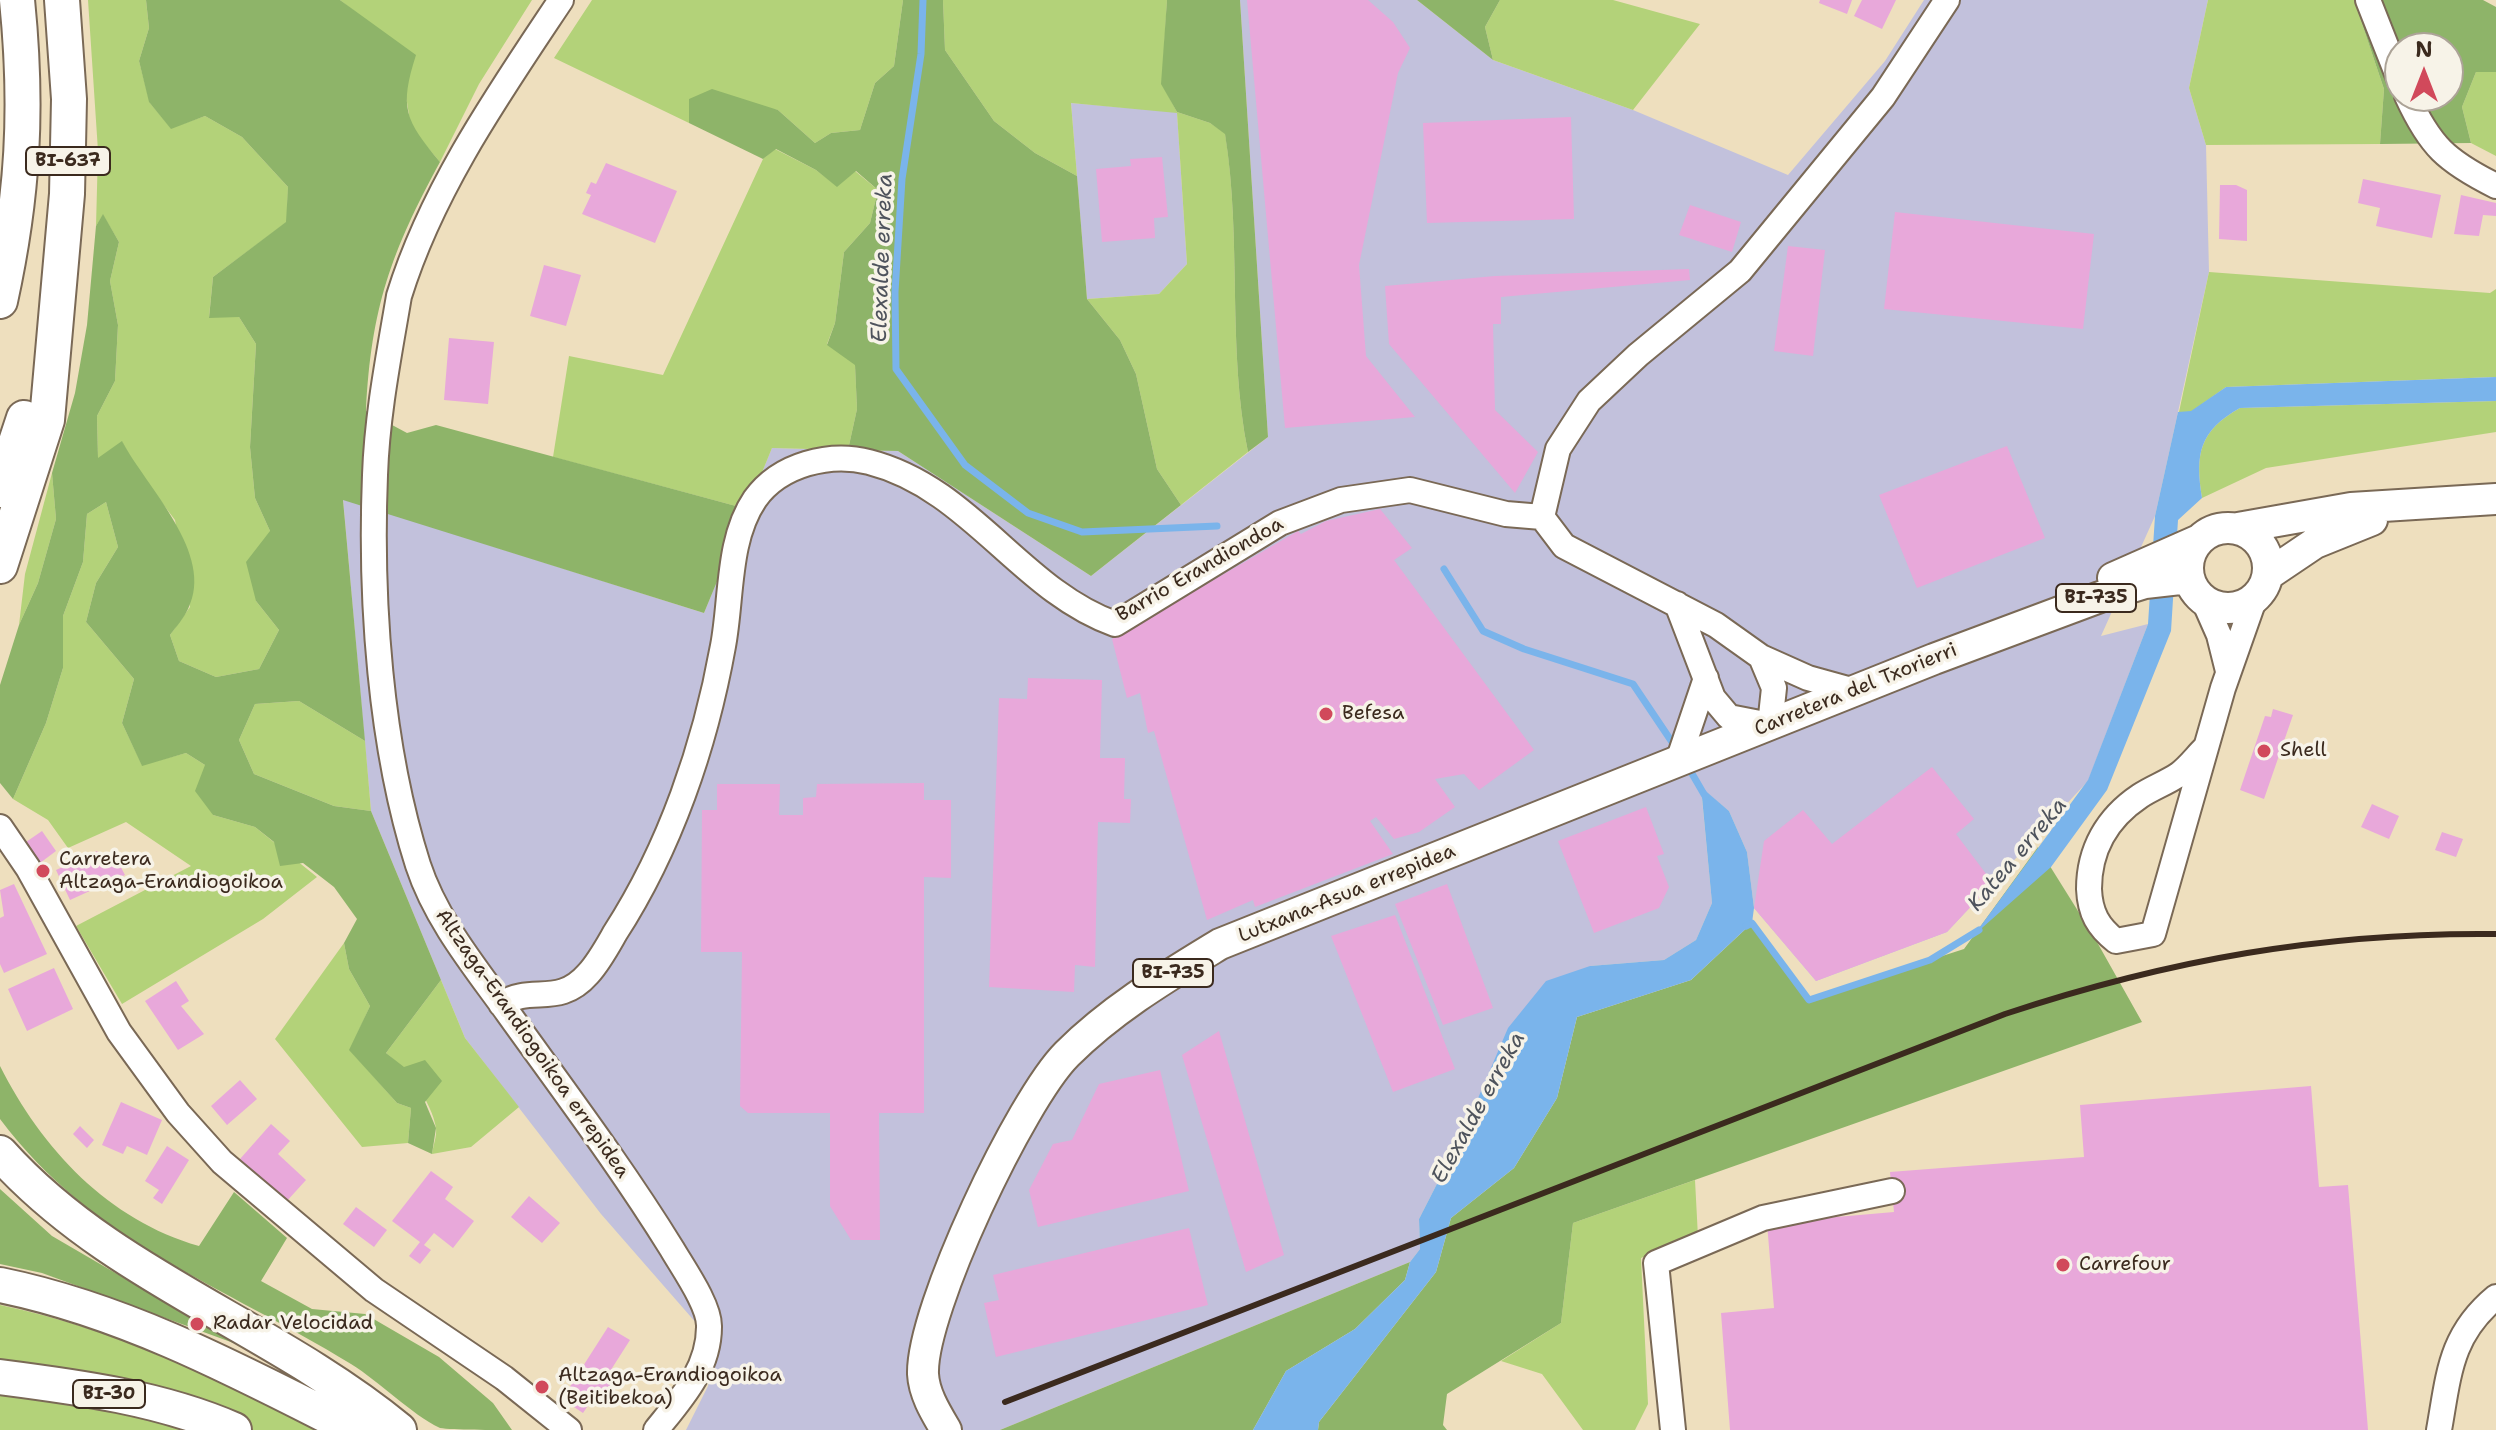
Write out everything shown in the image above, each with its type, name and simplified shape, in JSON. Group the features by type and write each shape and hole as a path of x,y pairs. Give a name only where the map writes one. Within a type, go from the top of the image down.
{"highway":[{"name":"BI-637","path":"0,301 18,218 23,156 24,114 17,0"},
{"name":"BI-637","path":"0,490 53,321 67,194 69,99 62,0"},
{"path":"0,566 47,420 53,321"},
{"path":"0,1153 40,1194 95,1237 317,1372 399,1430"},
{"path":"0,1285 40,1293 186,1346 355,1430"},
{"name":"BI-30","path":"0,1377 82,1388 150,1403 234,1430"}],"main road":[{"path":"2424,505 2345,528 2224,609 2196,590 2191,551 2199,540 2224,528 2351,508 2496,499"},
{"path":"2238,528 2258,541 2265,551 2261,587"},
{"name":"Carretera del Txorierri","path":"2034,621 2103,582 2199,540"},
{"name":"Carretera del Txorierri","path":"1678,761 2034,621 2145,583 2196,590"},
{"name":"Lutxana-Asua errepidea","path":"946,1430 931,1405 923,1374 932,1326 963,1243 1014,1131 1066,1056 1132,998 1220,944 1678,761"}],"street":[{"name":"Altzaga-Erandiogoikoa errepidea","path":"561,0 488,111 451,177 407,270 389,353 375,475 378,655 389,730 418,864 433,903 501,1004 643,1202 691,1280 710,1323 707,1356 691,1385 656,1430"},
{"path":"1855,691 1808,678 1761,657 1716,625 1564,546 1542,517 1558,449 1589,401 1638,355 1740,271 1883,97 1947,0"},
{"path":"2368,0 2384,40"},
{"path":"2414,112 2425,136 2466,171 2496,186"},
{"name":"Barrio Erandiondoa","path":"501,1004 514,996 550,997 570,992 590,973 644,888 712,710 728,622 737,537 756,498 783,475 820,458 868,462 909,476 968,513 1042,581 1082,612 1115,624 1280,523 1341,500 1410,490 1506,514 1542,517"},
{"path":"2204,749 2179,775 2140,796 2117,814 2097,842 2089,866 2089,899 2098,927 2116,941 2153,934 2228,671 2261,587"},
{"path":"2196,590 2219,635 2228,671"},
{"path":"1677,604 1713,698 1729,717 1770,725 1774,688 1761,657"},
{"path":"1678,761 1706,678"},
{"path":"0,827 28,868 119,1032 178,1113 222,1162 283,1217 374,1290 504,1378 569,1430"},
{"path":"1673,1430 1656,1263 1763,1218 1892,1191"},
{"path":"2439,1430 2454,1348 2474,1315 2496,1297"}],"shaded area":[{"path":"1240,0 1417,0 1493,60 1633,110 1788,175 1885,61 1924,0 2208,0 2189,88 2206,145 2209,272 2155,516 2101,636 2148,624 2088,781 1947,932 1816,981 1754,908 1747,852 1729,811 1701,788 1712,903 1696,940 1664,960 1590,966 1464,1131 1419,1219 1420,1249 1410,1262 1000,1430 686,1430 708,1386 718,1348 601,1214 465,1038 371,811 343,499 704,613 772,448 898,451 1091,576 1268,437"},
{"path":"1071,103 1177,112 1187,264 1159,294 1087,299"}],"green space":[{"path":"88,0 146,0 149,28 139,61 150,103 171,128 205,116 242,137 288,187 287,222 213,277 209,317 239,317 256,344 250,447 255,498 270,531 256,601 279,630 259,669 216,677 179,661 170,635 190,607 175,520 138,471 122,442 98,459 97,416 115,381 118,325 110,281 119,242 103,215 96,226 98,151"},
{"path":"146,0 340,0 416,55 408,88 408,113 419,135 440,162 408,224 386,282 373,341 366,411 407,433 436,425 747,509 704,613 343,500 365,741 299,701 255,704 239,740 254,774 334,806 371,811 441,980 386,1053 404,1067 425,1060 442,1081 425,1102 436,1128 432,1154 408,1143 411,1108 397,1103 349,1050 370,1006 349,969 344,943 357,919 334,887 303,863 280,866 274,842 255,827 213,815 195,791 205,765 186,753 142,766 122,723 134,679 86,622 96,583 118,547 106,502 87,514 83,562 63,616 63,668 46,723 13,799 0,783 0,685 19,625 38,583 56,519 52,473 75,393 87,325 96,226 103,214 119,242 110,281 118,325 115,381 97,416 98,458 122,441 186,544 193,566 194,588 186,612 170,635 179,661 216,677 259,669 279,630 256,601 246,562 270,531 255,498 250,447 256,344 239,317 209,318 213,277 286,222 288,187 242,137 205,116 171,129 149,102 139,61 149,28"},
{"path":"340,0 532,0 479,84 440,162 411,128 405,89 364,19"},
{"path":"592,0 903,0 894,66 875,83 860,130 831,133 815,143 778,110 689,99 689,123 554,58"},
{"path":"903,0 943,0 945,50 994,121 1035,153 1077,176 1087,299 1120,340 1136,374 1157,469 1181,505 1091,576 898,451 848,450 857,409 855,365 827,345 835,323 844,252 870,223 878,190 856,171 837,187 816,170 776,149 763,159 689,123 689,99 712,89 778,110 815,143 831,133 860,130 875,83 894,66"},
{"path":"943,0 1167,0 1162,84 1177,112 1210,123 1225,133 1233,213 1238,373 1248,452 1181,505 1157,469 1136,374 1120,340 1087,299 1159,294 1187,264 1177,113 1071,103 1077,176 1035,153 994,121 945,50"},
{"path":"1167,0 1240,0 1268,437 1248,452 1238,373 1233,213 1225,134 1210,123 1177,112 1161,84"},
{"path":"1417,0 1500,0 1485,27 1493,60"},
{"path":"1500,0 1613,0 1700,24 1633,110 1493,60 1485,27"},
{"path":"2208,0 2354,0 2384,89 2380,144 2206,145 2189,88"},
{"path":"2354,0 2483,0 2496,7 2496,72 2476,72 2464,102 2464,32 2384,32 2384,89"},
{"path":"2476,72 2496,72 2496,156 2471,143 2463,112"},
{"path":"2384,89 2384,112 2463,112 2471,143 2380,144"},
{"path":"775,149 816,170 837,186 855,171 878,190 870,223 844,252 835,323 827,344 855,364 857,409 848,450 772,448 747,509 553,457 569,356 663,375 763,159"},
{"path":"2209,272 2490,293 2496,289 2496,377 2226,387 2191,412 2179,412"},
{"path":"2496,401 2496,432 2266,468 2202,498 2199,469 2203,445 2216,426 2240,408"},
{"path":"52,473 56,519 38,583 19,625 25,574"},
{"path":"106,502 118,547 96,583 86,622 134,679 122,723 142,765 186,753 205,765 213,815 255,827 317,877 263,919 122,1004 76,926 191,866 126,822 68,848 48,820 13,799 46,723 63,668 63,616 83,562 87,514"},
{"path":"299,701 365,741 371,811 334,806 254,774 239,740 255,704"},
{"path":"2038,847 2142,1022 1573,1223 1561,1323 1447,1394 1443,1425 1447,1430 1318,1430 1319,1422 1436,1272 1451,1218 1514,1168 1557,1098 1577,1017 1691,980 1752,923 1809,999 1964,949"},
{"path":"344,943 349,969 370,1006 350,1050 397,1103 411,1108 408,1143 362,1147 275,1039"},
{"path":"441,980 465,1038 519,1107 471,1147 432,1154 436,1128 429,1107 410,1077 386,1053"},
{"path":"0,1066 57,1153 107,1200 135,1219 199,1246 234,1192 287,1238 261,1281 312,1309 365,1314 439,1357 493,1403 512,1430 440,1428 351,1364 208,1285 119,1231 76,1199 37,1162 0,1119"},
{"path":"1695,1180 1698,1237 1641,1258 1648,1404 1635,1430 1583,1430 1542,1374 1501,1361 1561,1323 1573,1223"},
{"path":"0,1189 52,1236 239,1345 42,1273 0,1264"},
{"path":"1410,1262 1405,1280 1355,1329 1286,1371 1253,1430 1000,1430"},
{"path":"0,1305 87,1328 168,1357 328,1430 0,1430"}],"water":[{"path":"2496,377 2496,401 2240,408 2216,426 2208,435 2200,456 2202,498 2178,520 2171,631 2107,790 2051,867 1974,935 2088,780 2148,624 2155,516 2178,412 2191,411 2226,387"},
{"path":"1701,787 1729,811 1747,852 1754,908 1752,923 1691,980 1577,1017 1557,1098 1514,1168 1451,1218 1436,1272 1319,1422 1318,1430 1253,1430 1286,1371 1355,1329 1405,1280 1410,1262 1420,1249 1419,1219 1464,1131 1508,1028 1546,981 1590,966 1664,960 1696,940 1712,903"}],"building":[{"path":"1247,0 1368,0 1393,22 1410,48 1398,73 1359,265 1366,356 1415,417 1285,428"},
{"path":"1820,0 1852,0 1847,14 1819,3"},
{"path":"1862,0 1896,0 1882,29 1854,16"},
{"path":"1571,117 1574,219 1427,223 1423,123"},
{"path":"1162,157 1168,217 1154,218 1155,238 1102,242 1096,169 1131,166 1130,159"},
{"path":"606,163 677,191 655,243 582,214 591,195 586,193 591,182 596,184"},
{"path":"2363,179 2441,195 2432,238 2376,226 2380,208 2358,203"},
{"path":"2220,185 2236,185 2247,190 2247,241 2219,239"},
{"path":"2461,195 2496,203 2496,216 2483,215 2479,236 2454,234"},
{"path":"1690,205 1741,222 1732,252 1679,235"},
{"path":"1895,212 2094,234 2083,329 1884,309"},
{"path":"1788,246 1825,250 1813,356 1774,351"},
{"path":"544,265 581,275 566,326 530,316"},
{"path":"1689,269 1690,280 1501,297 1501,324 1493,324 1495,410 1538,452 1515,493 1389,344 1385,286 1495,276"},
{"path":"449,338 494,342 488,404 444,400"},
{"path":"2007,446 2045,538 1917,588 1879,495"},
{"name":"Befesa","path":"1380,509 1412,548 1394,560 1534,750 1479,790 1464,774 1435,779 1455,807 1419,832 1394,839 1376,817 1370,821 1393,854 1255,907 1253,900 1207,920 1154,731 1148,733 1140,693 1127,698 1112,639 1298,531 1301,534 1326,521"},
{"path":"1028,678 1102,680 1100,758 1125,758 1124,799 1131,799 1130,823 1098,822 1095,967 1075,965 1074,992 989,987 999,698 1027,699"},
{"path":"2273,709 2293,715 2264,799 2240,790 2265,716 2271,717"},
{"path":"1932,767 1974,819 1956,834 1993,883 1947,932 1816,981 1754,908 1764,841 1803,810 1832,844"},
{"path":"924,783 924,800 951,800 951,878 924,877 924,1113 879,1113 880,1240 851,1240 830,1206 830,1113 748,1113 740,1106 742,952 701,952 702,810 717,810 717,784 780,784 779,815 803,815 803,798 816,797 817,784"},
{"path":"2372,804 2399,816 2389,839 2361,827"},
{"path":"1646,807 1664,854 1657,856 1669,887 1659,908 1594,933 1558,841"},
{"path":"42,831 56,851 40,863 26,842"},
{"path":"2442,832 2463,839 2456,857 2435,850"},
{"path":"97,851 104,866 117,860 125,875 70,900 56,870"},
{"path":"14,884 47,954 4,973 0,964 0,918 4,916 0,890"},
{"path":"1447,884 1493,1008 1443,1025 1395,904"},
{"path":"1395,915 1455,1069 1393,1092 1331,936"},
{"path":"54,968 73,1009 27,1031 8,989"},
{"path":"176,981 189,1001 181,1006 204,1034 178,1050 145,1001"},
{"path":"1219,1031 1284,1255 1246,1272 1182,1055"},
{"path":"1160,1070 1189,1191 1038,1227 1029,1190 1053,1144 1072,1140 1099,1084"},
{"path":"240,1080 257,1099 227,1125 211,1106"},
{"name":"Carrefour","path":"2311,1086 2319,1187 2348,1185 2368,1430 1730,1430 1721,1313 1774,1308 1767,1223 1894,1212 1890,1172 2084,1157 2080,1105"},
{"path":"121,1102 162,1120 147,1155 127,1146 123,1154 102,1145"},
{"path":"271,1124 290,1141 278,1154 306,1180 286,1202 240,1159"},
{"path":"80,1126 94,1140 87,1148 73,1134"},
{"path":"167,1146 189,1160 162,1204 153,1198 159,1190 145,1181"},
{"path":"431,1171 453,1187 445,1199 474,1221 453,1248 434,1233 424,1245 431,1250 420,1264 409,1256 420,1242 392,1221"},
{"path":"529,1196 560,1223 542,1243 511,1217"},
{"path":"356,1207 387,1230 374,1247 343,1224"},
{"path":"1189,1228 1208,1305 996,1357 984,1303 999,1300 993,1275"},
{"path":"608,1327 630,1340 607,1376 618,1382 604,1405 593,1398 583,1413 562,1399"}],"waterway":[{"name":"Elexalde erreka","path":"923,0 921,54 902,179 895,292 896,369 965,465 1028,513 1082,532 1217,526"},
{"name":"Elexalde erreka","path":"1444,569 1483,631 1524,649 1633,684 1676,748"},
{"name":"Elexalde erreka","path":"1687,765 1705,796"},
{"name":"Katea erreka","path":"1746,926 1752,923 1809,1000 1930,960 1979,930"}],"railway":[{"path":"1005,1402 2005,1014 2126,978 2247,953 2370,938 2496,934"}],"place":[{"name":"Befesa","path":"1326,714"},
{"name":"Shell","path":"2264,751"},
{"name":"Carretera Altzaga-Erandiogoikoa","path":"43,871"},
{"name":"Carrefour","path":"2063,1265"},
{"name":"Radar Velocidad","path":"197,1324"},
{"name":"Altzaga-Erandiogoikoa (Beitibekoa)","path":"542,1387"}]}
